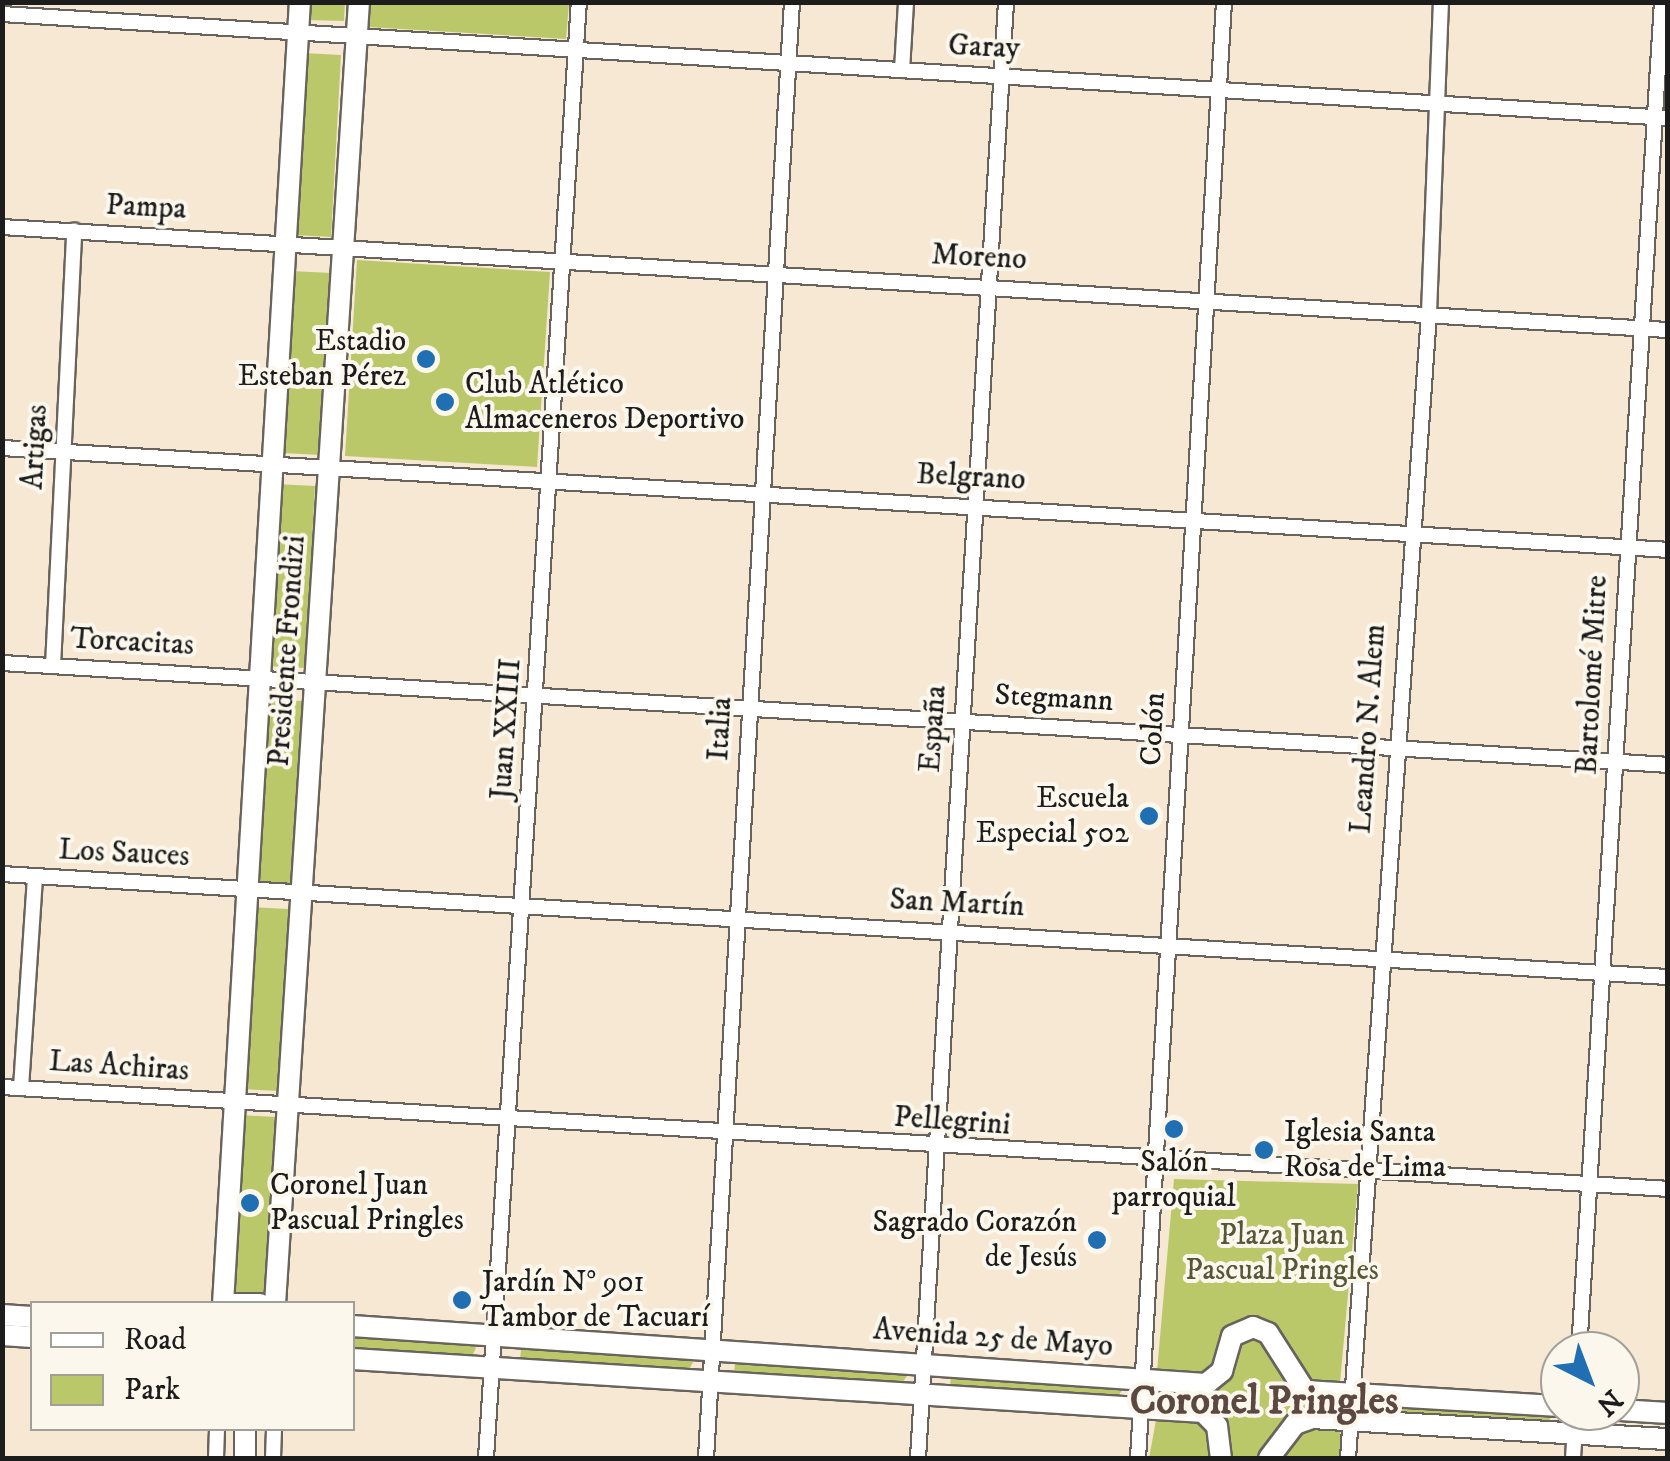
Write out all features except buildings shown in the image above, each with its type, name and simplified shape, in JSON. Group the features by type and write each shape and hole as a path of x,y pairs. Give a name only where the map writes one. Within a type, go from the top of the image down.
{"main road":[{"name":"Presidente Frondizi","path":"226,1301 242,888 300,2"},
{"name":"Presidente Frondizi","path":"275,1301 331,467 350,248 359,2"},
{"name":"Avenida 25 de Mayo","path":"355,1326 926,1366 1215,1381 1228,1341 1253,1327 1272,1339 1300,1388 1540,1405"},
{"name":"Avenida 25 de Mayo","path":"355,1359 1142,1406 1209,1416 1220,1458"},
{"path":"1640,1411 1668,1412"},
{"path":"1270,1458 1301,1420 1668,1439"},
{"path":"244,1458 245,1431"}],"street":[{"name":"Juan XXIII","path":"486,1458 550,480 569,261 579,2"},
{"name":"Italia","path":"706,1458 792,2"},
{"path":"902,70 906,2"},
{"name":"España","path":"918,1458 941,1150 947,932 995,287 1006,2"},
{"name":"Colón","path":"1138,1458 1224,2"},
{"name":"Leandro N. Alem","path":"1348,1458 1372,1175 1381,957 1428,312 1441,2"},
{"name":"Bartolomé Mitre","path":"1580,1331 1642,328 1661,118 1662,2"},
{"name":"Garay","path":"2,14 1661,118"},
{"name":"Pampa","path":"2,228 286,242"},
{"name":"Artigas","path":"53,666 74,232"},
{"name":"Moreno","path":"286,242 1668,330"},
{"name":"Belgrano","path":"2,448 1668,550"},
{"name":"Torcacitas","path":"2,663 258,678"},
{"name":"Stegmann","path":"258,678 1668,765"},
{"name":"Los Sauces","path":"2,874 242,888"},
{"path":"22,1088 36,876"},
{"name":"San Martín","path":"242,888 1668,976"},
{"name":"Las Achiras","path":"2,1087 232,1102"},
{"name":"Pellegrini","path":"232,1102 726,1130 941,1150 1668,1189"},
{"path":"216,1458 217,1431"},
{"path":"273,1458 274,1431"},
{"path":"1573,1458 1574,1431"}],"green space":[{"path":"306,3 345,3 344,21 305,20"},
{"path":"369,3 569,3 566,39 368,27"},
{"path":"303,53 341,55 331,237 293,235"},
{"name":"Club Atlético Almaceneros Deportivo","path":"357,260 550,272 537,467 345,456"},
{"path":"292,271 331,273 321,455 282,453"},
{"path":"276,484 315,486 305,668 266,666"},
{"path":"264,699 302,701 292,884 254,882"},
{"path":"250,907 289,909 279,1091 240,1089"},
{"path":"239,1115 277,1117 268,1299 229,1297"},
{"name":"Plaza Juan Pascual Pringles","path":"1174,1179 1358,1184 1340,1383 1307,1386 1252,1322 1213,1375 1157,1371"},
{"name":"Plaza Juan Pascual Pringles","path":"1259,1334 1276,1361 1336,1408 1302,1415 1264,1458 1226,1458 1223,1432 1158,1396 1201,1391 1231,1346"},
{"path":"355,1338 472,1345 476,1348 472,1356 355,1349"},
{"path":"521,1349 693,1362 689,1370 520,1360"},
{"path":"735,1363 907,1376 902,1383 734,1373"},
{"path":"951,1375 1119,1385 1123,1389 1118,1396 950,1386"},
{"path":"1377,1405 1540,1412 1540,1423 1379,1413"},
{"path":"1157,1415 1208,1423 1214,1458 1149,1458"},
{"path":"1340,1427 1342,1458 1275,1458 1296,1428"}],"place":[{"name":"Estadio Esteban Pérez","path":"426,359"},
{"name":"Club Atlético Almaceneros Deportivo","path":"445,402"},
{"name":"Escuela Especial 502","path":"1149,816"},
{"name":"Salón parroquial","path":"1174,1129"},
{"name":"Iglesia Santa Rosa de Lima","path":"1264,1150"},
{"name":"Coronel Juan Pascual Pringles","path":"250,1203"},
{"name":"Sagrado Corazón de Jesús","path":"1097,1240"},
{"name":"Jardín N° 901 Tambor de Tacuarí","path":"462,1300"}],"district":[{"name":"Coronel Pringles","path":"1264,1402"}]}
